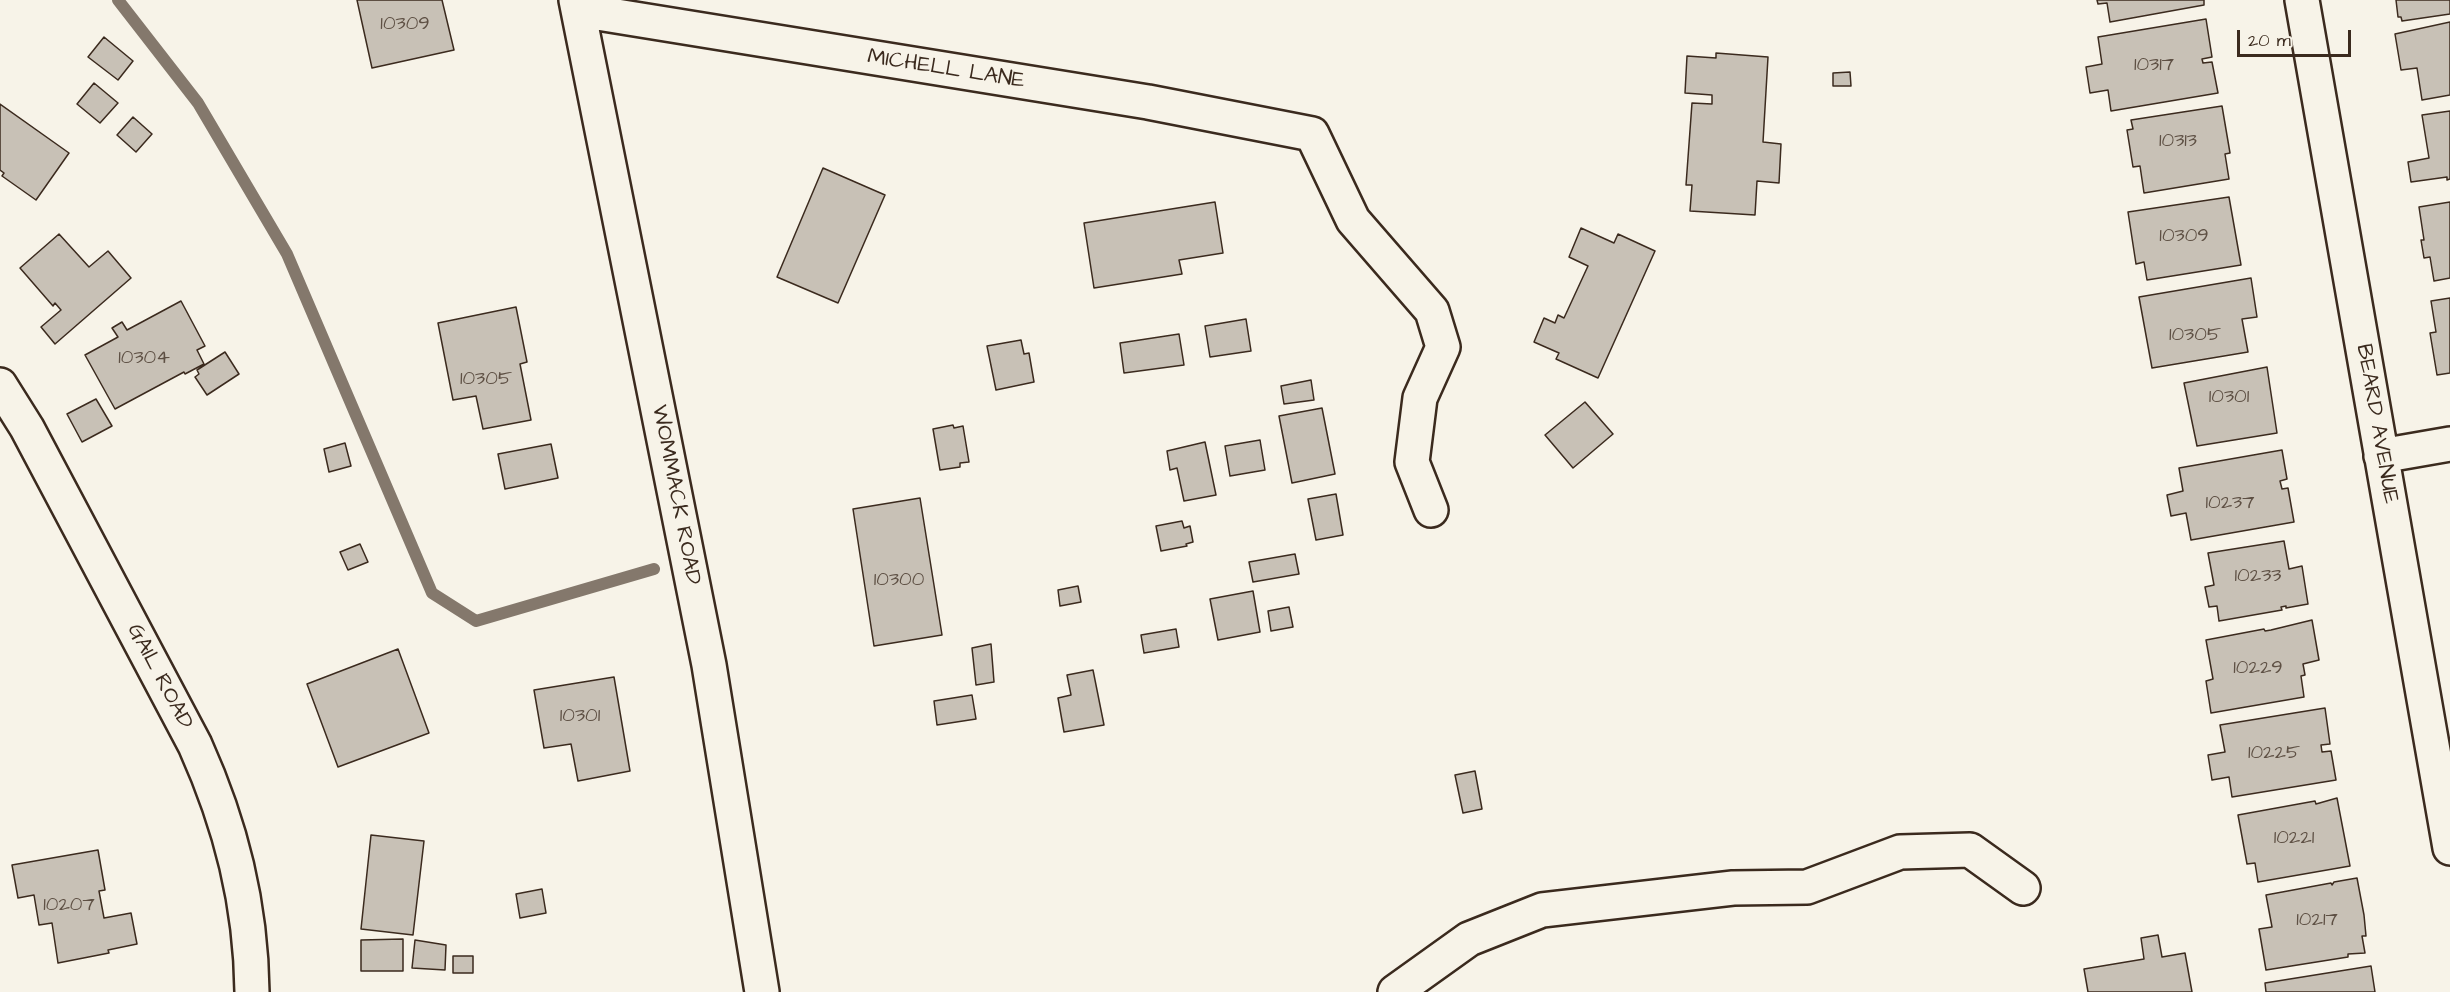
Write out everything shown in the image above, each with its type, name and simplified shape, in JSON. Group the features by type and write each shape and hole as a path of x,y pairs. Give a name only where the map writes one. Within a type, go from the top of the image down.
{"street":[{"name":"BEARD AVENUE","path":"2302,0 2450,848"},
{"name":"MICHELL LANE","path":"578,5 1148,102 1312,134 1353,220 1432,311 1435,320 1443,347 1419,398 1412,462 1431,510"},
{"name":"WOMMACK ROAD","path":"578,5 709,665 762,992"},
{"name":"GAIL ROAD","path":"0,385 60,491 195,746 218,795 237,857 248,916 252,992"},
{"path":"2381,456 2450,444"},
{"path":"1395,992 1469,939 1542,910 1733,888 1807,887 1900,852 1970,850 2023,888"}],"building":[{"path":"357,0 442,0 454,50 372,68"},
{"path":"2097,0 2204,0 2204,5 2110,22 2107,3 2098,4"},
{"path":"2396,0 2450,0 2450,14 2402,21 2401,17 2398,17"},
{"path":"2206,19 2212,57 2202,59 2203,63 2212,62 2218,93 2111,111 2108,90 2090,93 2086,67 2102,64 2098,37"},
{"path":"2450,22 2450,95 2422,100 2417,68 2401,70 2395,34"},
{"path":"104,37 133,61 118,80 88,57"},
{"path":"1716,53 1768,57 1763,142 1781,144 1779,183 1757,181 1755,215 1690,211 1692,185 1686,185 1692,103 1712,104 1712,95 1685,93 1687,56 1716,58"},
{"path":"1850,72 1851,86 1833,86 1833,73"},
{"path":"94,83 118,103 100,123 77,104"},
{"path":"0,104 69,153 36,200 2,176 4,173 0,170"},
{"path":"2222,106 2230,153 2225,154 2229,179 2144,193 2140,166 2133,167 2127,130 2133,129 2131,120"},
{"path":"2450,111 2450,179 2447,180 2447,177 2411,182 2408,162 2429,158 2422,115"},
{"path":"133,117 152,134 136,152 117,135"},
{"path":"823,168 885,195 838,303 777,277"},
{"path":"2229,197 2241,265 2147,280 2144,262 2136,264 2128,212"},
{"path":"1215,202 1223,253 1179,260 1182,274 1094,288 1084,223"},
{"path":"2450,202 2450,278 2434,281 2430,257 2424,258 2419,207"},
{"path":"1581,228 1614,243 1618,234 1655,251 1598,378 1556,359 1559,353 1534,342 1544,318 1555,323 1558,315 1564,318 1588,266 1569,257"},
{"path":"59,234 89,267 108,251 131,278 55,344 41,327 61,310 55,303 53,306 20,268"},
{"path":"2251,278 2257,317 2242,319 2248,352 2152,368 2139,297"},
{"path":"2450,298 2450,373 2437,375 2430,333 2436,332 2431,301"},
{"path":"181,301 205,346 197,350 204,364 185,374 184,372 115,409 85,355 118,337 112,328 122,322 127,330"},
{"path":"516,307 527,362 520,364 531,420 483,429 476,396 453,400 438,323"},
{"path":"1246,319 1251,351 1210,357 1205,326"},
{"path":"1179,334 1184,365 1124,373 1120,343"},
{"path":"1021,340 1024,354 1029,353 1034,382 996,390 987,346"},
{"path":"225,352 239,374 207,395 195,377 199,374 197,370"},
{"path":"2267,367 2277,433 2197,446 2184,383"},
{"path":"1311,380 1314,400 1284,404 1281,386"},
{"path":"96,399 112,426 82,442 67,414"},
{"path":"1585,402 1613,434 1573,468 1545,435"},
{"path":"1322,408 1335,474 1292,483 1279,416"},
{"path":"953,425 954,428 963,426 969,462 960,463 960,467 940,470 933,429"},
{"path":"1260,440 1265,470 1230,476 1225,446"},
{"path":"1205,442 1216,495 1184,501 1177,468 1170,470 1167,451"},
{"path":"345,443 351,466 329,472 324,449"},
{"path":"551,444 558,478 505,489 498,454"},
{"path":"2282,450 2287,479 2280,481 2282,489 2288,488 2294,522 2191,540 2186,513 2171,516 2167,495 2183,491 2179,468"},
{"path":"1336,494 1343,535 1316,540 1308,499"},
{"path":"920,498 942,635 874,646 853,509"},
{"path":"1182,521 1184,528 1190,526 1193,542 1186,544 1187,546 1161,551 1156,526"},
{"path":"2284,541 2289,569 2302,566 2308,604 2286,608 2286,606 2281,607 2282,610 2219,621 2217,606 2209,607 2205,587 2214,585 2208,553"},
{"path":"360,544 368,562 348,570 340,552"},
{"path":"1295,554 1299,574 1253,582 1249,562"},
{"path":"1078,586 1081,602 1060,606 1058,590"},
{"path":"1253,591 1260,632 1218,640 1210,599"},
{"path":"1289,607 1293,627 1271,631 1268,611"},
{"path":"2312,620 2319,660 2303,664 2305,675 2301,676 2304,697 2211,713 2206,681 2213,679 2206,640 2264,629 2265,631 2271,630"},
{"path":"1176,629 1179,647 1144,653 1141,635"},
{"path":"991,644 994,682 976,685 972,648"},
{"path":"398,649 429,733 338,767 307,684"},
{"path":"1093,670 1104,725 1064,732 1058,698 1071,695 1067,675"},
{"path":"614,677 630,771 578,781 571,744 544,748 534,690"},
{"path":"972,695 976,719 937,725 934,701"},
{"path":"2325,708 2330,744 2321,745 2322,752 2331,751 2336,780 2232,797 2229,777 2212,780 2208,755 2225,752 2220,725"},
{"path":"1475,771 1482,809 1463,813 1455,775"},
{"path":"2337,798 2350,866 2258,882 2255,863 2247,864 2238,815 2315,801 2316,804"},
{"path":"371,835 424,841 413,935 361,929"},
{"path":"98,850 105,890 99,891 104,918 131,913 137,944 108,950 109,953 58,963 52,923 39,925 34,895 18,898 12,865"},
{"path":"2357,878 2364,915 2366,936 2362,936 2365,953 2348,954 2348,957 2266,970 2259,929 2272,927 2266,895 2331,883 2332,885 2334,882"},
{"path":"542,889 546,913 520,918 516,894"},
{"path":"2158,935 2162,957 2185,953 2192,992 2088,992 2084,969 2144,959 2141,938"},
{"path":"403,939 403,971 361,971 361,940"},
{"path":"415,940 446,945 445,970 412,968"},
{"path":"453,956 473,956 473,973 453,973"},
{"path":"2371,966 2375,992 2266,992 2265,983"}],"waterway":[{"path":"118,0 198,103 287,254 432,593 476,621 654,569"}]}
